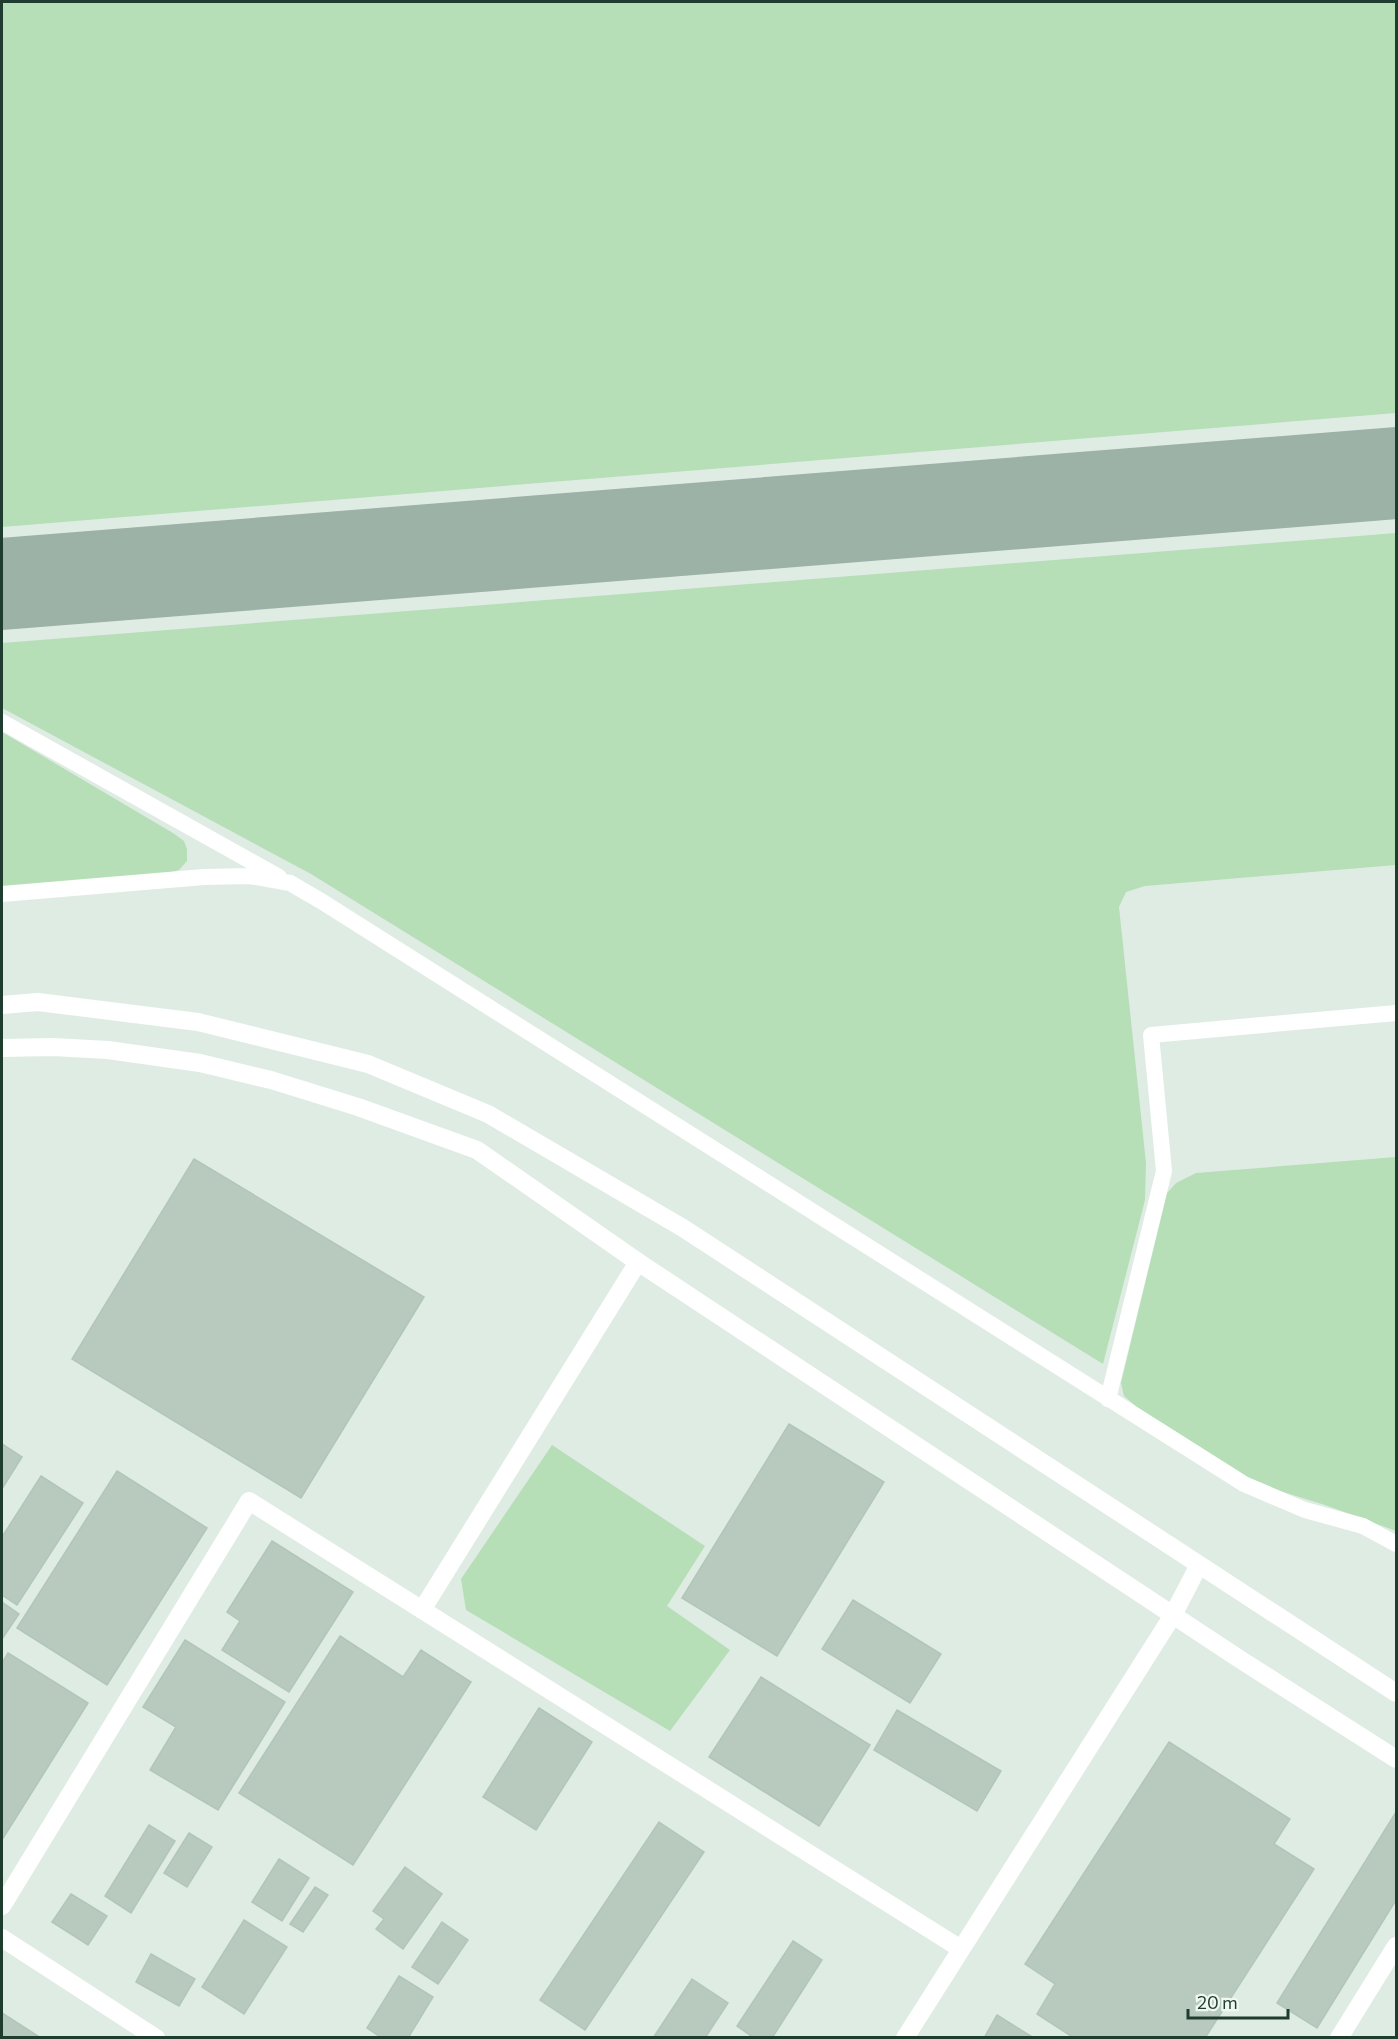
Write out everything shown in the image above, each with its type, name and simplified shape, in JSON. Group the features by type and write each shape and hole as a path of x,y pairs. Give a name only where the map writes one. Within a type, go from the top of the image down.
{"street":[{"path":"2,1005 38,1002 198,1022 368,1064 488,1113 683,1228 1396,1693"},
{"path":"2,1048 52,1047 108,1050 200,1064 272,1080 358,1107 477,1150 638,1262 1173,1615 1396,1759"},
{"path":"422,1610 638,1262"},
{"path":"2,1906 249,1501 962,1948"},
{"path":"905,2037 1173,1615 1199,1565"},
{"path":"2,1938 156,2037"},
{"path":"1340,2037 1396,1946"}],"lane":[{"path":"2,722 331,907 1244,1484 1305,1510 1363,1526 1396,1544"},
{"path":"2,894 204,877 250,876 290,883"},
{"path":"1108,1399 1164,1171 1151,1035 1396,1013"}],"green space":[{"path":"2,2 1396,2 1396,413 2,527"},
{"path":"1396,533 1396,865 1145,886 1126,892 1119,907 1146,1163 1145,1200 1103,1364 311,874 2,708 2,643"},
{"path":"2,732 173,833 184,841 187,861 179,870 162,875 2,888"},
{"path":"1396,1157 1396,1531 1325,1505 1260,1485 1138,1408 1124,1396 1121,1383 1167,1193 1176,1183 1196,1173"},
{"path":"552,1445 705,1546 667,1606 730,1650 670,1731 466,1610 461,1579"}],"building":[{"path":"194,1159 424,1297 301,1498 72,1359"},
{"path":"789,1424 884,1482 777,1656 682,1598"},
{"path":"2,1444 22,1457 2,1489"},
{"path":"117,1471 207,1528 107,1685 17,1628"},
{"path":"41,1476 83,1503 17,1605 2,1595 2,1537"},
{"path":"272,1541 353,1592 289,1692 222,1650 240,1621 227,1612"},
{"path":"853,1600 941,1654 910,1703 822,1649"},
{"path":"2,1602 19,1614 2,1639"},
{"path":"340,1636 403,1677 421,1650 471,1682 353,1865 239,1793"},
{"path":"185,1640 285,1702 218,1810 150,1770 176,1727 143,1707"},
{"path":"8,1653 88,1703 2,1840 2,1663"},
{"path":"761,1677 870,1745 819,1826 709,1757"},
{"path":"539,1708 592,1742 536,1830 483,1797"},
{"path":"897,1710 1001,1771 977,1811 874,1750"},
{"path":"1169,1742 1290,1819 1274,1844 1314,1869 1205,2038 1074,2038 1037,2014 1055,1984 1025,1964"},
{"path":"1396,1812 1396,1900 1317,2028 1277,2003"},
{"path":"659,1822 704,1852 585,2030 540,2000"},
{"path":"149,1825 175,1841 131,1913 105,1896"},
{"path":"189,1833 212,1847 187,1887 164,1873"},
{"path":"279,1859 309,1878 282,1921 252,1902"},
{"path":"405,1867 442,1894 403,1949 376,1929 384,1919 373,1911"},
{"path":"315,1887 328,1895 303,1932 290,1924"},
{"path":"71,1894 107,1916 88,1945 52,1922"},
{"path":"244,1920 287,1947 244,2014 202,1987"},
{"path":"442,1922 468,1940 438,1984 412,1967"},
{"path":"793,1941 822,1960 772,2038 754,2038 737,2026"},
{"path":"151,1954 195,1979 179,2006 136,1982"},
{"path":"399,1976 433,1997 408,2038 382,2038 367,2028"},
{"path":"692,1979 728,2003 705,2038 653,2038"},
{"path":"2,2013 41,2038 2,2038"},
{"path":"997,2015 1034,2038 984,2038"}],"taxiway":[{"path":"2,584 1396,473"}]}
